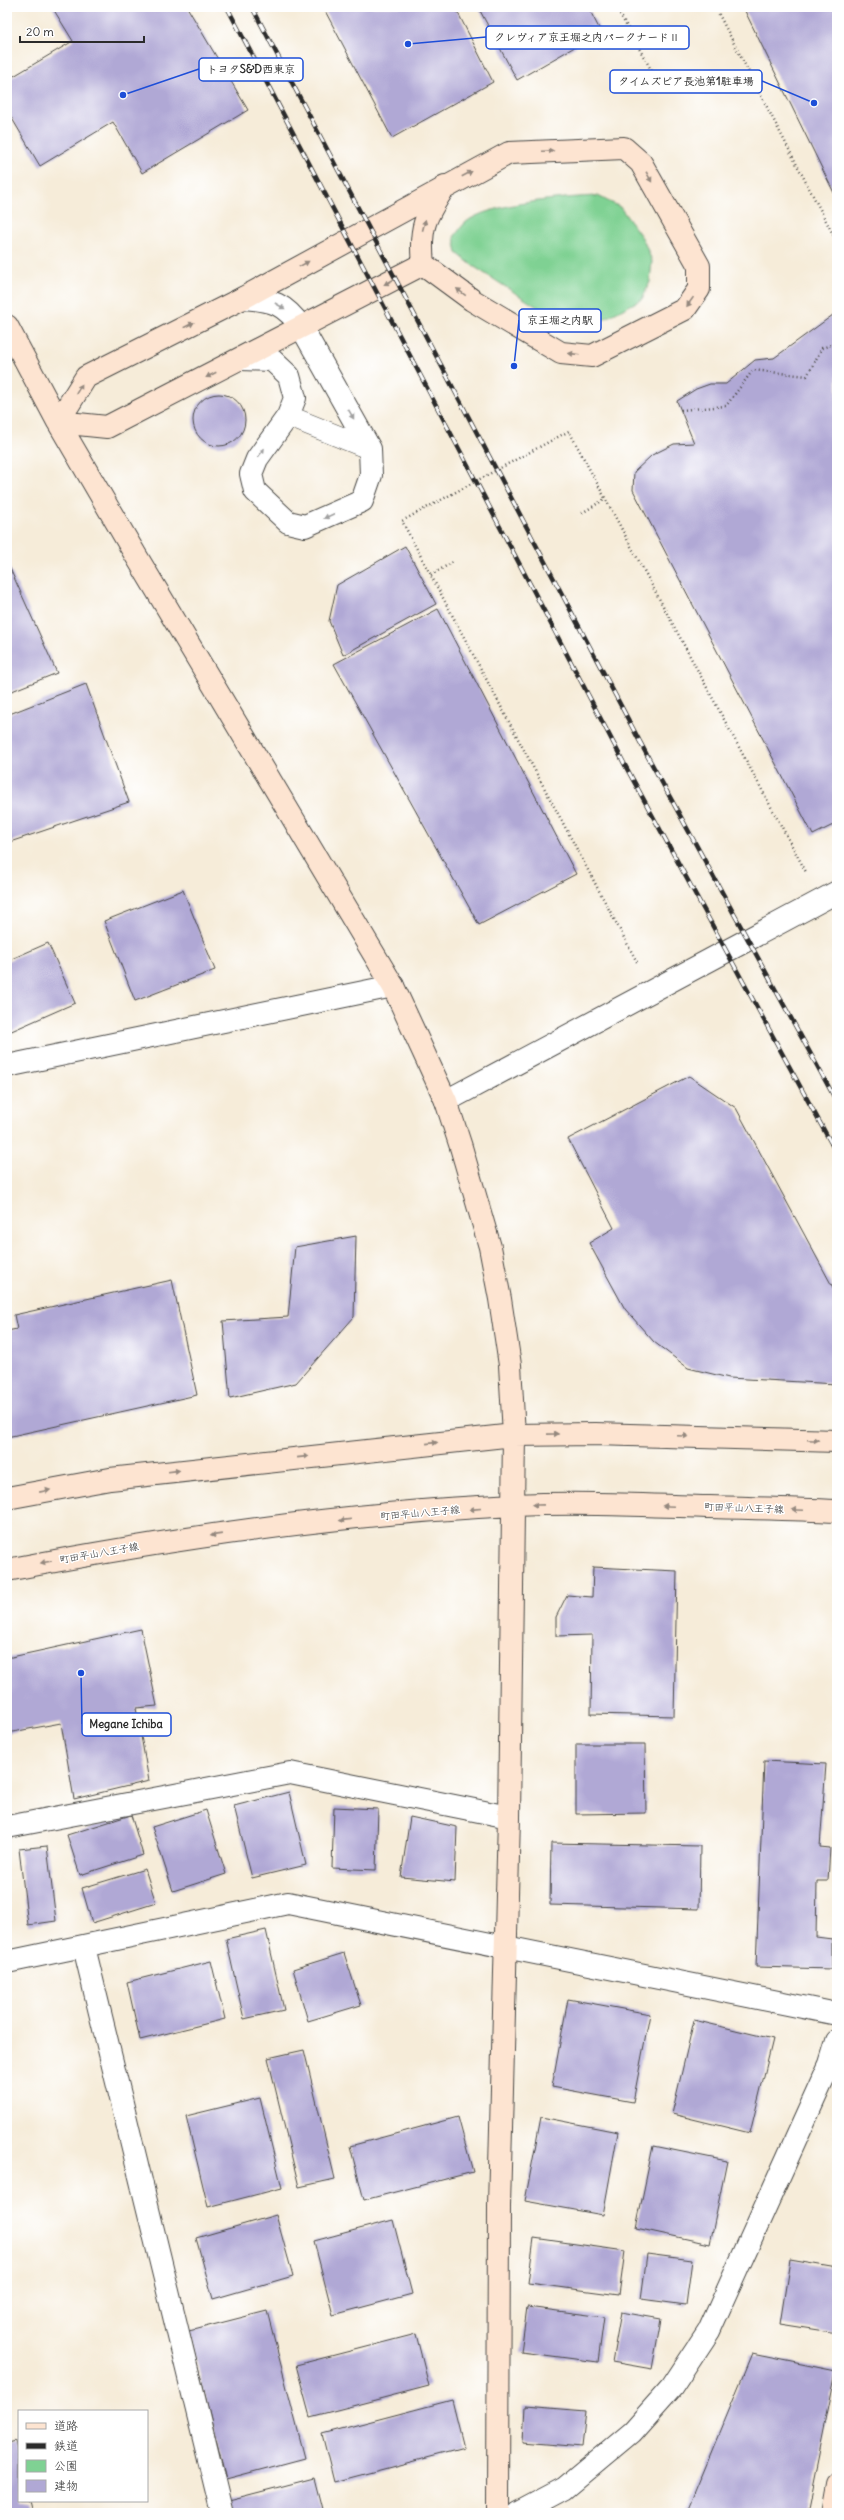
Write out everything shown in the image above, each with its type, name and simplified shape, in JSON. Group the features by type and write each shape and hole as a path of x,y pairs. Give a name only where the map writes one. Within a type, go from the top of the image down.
{"street":[{"path":"58,422 86,377 243,298 445,186 509,153 624,148 641,163 699,266 699,289 685,309 592,356 561,352 472,300 423,264 421,240 424,222 445,186"},
{"path":"58,422 107,427 302,328 423,264"},
{"path":"241,359 272,360 289,376 295,398 288,416 257,459 251,474 255,491 288,522 305,526 362,501 371,474 370,448 302,328 290,312 270,300 243,298"},
{"path":"7,326 58,422 393,986 446,1101 490,1247 510,1365 514,1435 509,1817 499,2214 498,2513"},
{"path":"446,1101 829,896"},
{"path":"7,1066 393,986"},
{"path":"7,1498 110,1479 514,1435 595,1434 837,1441"},
{"name":"町田平山八王子線","path":"7,1570 114,1549 245,1531 368,1517 514,1506 610,1504 837,1511"},
{"path":"7,1826 290,1773 509,1817"},
{"path":"7,1962 288,1903 506,1949 837,2014"},
{"path":"84,1947 222,2513"},
{"path":"518,2513 565,2488 632,2432 672,2387 709,2332 830,2064 837,2041"},
{"path":"832,2513 837,2485"}],"lane":[{"path":"288,416 370,448"}],"path":[{"path":"616,7 659,84"},
{"path":"716,7 837,242"},
{"path":"681,410 726,406 752,370 807,376 822,348 837,343"},
{"path":"653,990 402,521 569,431 605,499 829,896"},
{"path":"582,513 605,499"},
{"path":"431,575 453,562"}],"green space":[{"path":"598,196 620,207 643,239 652,261 650,282 642,299 604,319 586,324 567,322 548,314 473,266 457,253 454,237 465,223 476,216 491,210 528,202"}],"building":[{"path":"52,7 187,7 248,110 142,173 113,122 40,166 7,110 7,80 73,41"},
{"path":"323,7 455,7 493,82 392,138"},
{"path":"478,7 588,7 601,32 517,80"},
{"path":"743,7 837,7 837,199"},
{"path":"837,312 837,823 813,835 633,490 634,472 652,455 674,444 694,443 677,401 696,389 710,384 726,384 755,360 774,358"},
{"path":"214,394 224,394 238,401 245,415 245,425 238,439 224,446 214,446 204,442 197,435 193,425 193,415 197,405 204,398"},
{"path":"405,546 436,604 343,655 329,621 337,585"},
{"path":"7,562 57,673 7,693"},
{"path":"438,609 576,874 479,925 334,664"},
{"path":"86,684 129,802 7,843 7,715"},
{"path":"183,890 215,970 135,1001 104,921"},
{"path":"48,943 75,1003 7,1033 7,961"},
{"path":"689,1076 736,1108 837,1295 837,1384 729,1378 688,1368 654,1342 625,1309 589,1243 614,1228 568,1139"},
{"path":"356,1236 354,1317 296,1383 230,1398 223,1321 288,1317 295,1247"},
{"path":"172,1280 197,1395 7,1437 7,1331 17,1329 14,1315"},
{"path":"593,1567 677,1571 674,1716 591,1714 592,1635 556,1636 556,1617 567,1595 592,1597"},
{"path":"141,1629 157,1706 136,1708 149,1781 74,1799 61,1723 7,1733 7,1658"},
{"path":"576,1744 645,1744 646,1813 576,1814"},
{"path":"764,1761 826,1764 820,1847 830,1848 828,1881 817,1881 816,1937 832,1939 832,1969 756,1967"},
{"path":"289,1792 306,1865 252,1878 234,1806"},
{"path":"334,1807 378,1809 376,1870 332,1868"},
{"path":"206,1810 226,1874 173,1891 152,1827"},
{"path":"131,1815 143,1855 80,1875 67,1835"},
{"path":"410,1817 457,1827 455,1882 401,1877"},
{"path":"551,1843 700,1846 699,1909 550,1905"},
{"path":"47,1846 56,1921 28,1925 19,1849"},
{"path":"145,1869 156,1903 92,1923 82,1888"},
{"path":"266,1930 284,2010 244,2019 226,1939"},
{"path":"344,1953 361,2005 308,2021 293,1969"},
{"path":"211,1961 225,2019 140,2040 127,1982"},
{"path":"568,1999 650,2014 633,2102 552,2087"},
{"path":"694,2020 773,2039 750,2133 672,2114"},
{"path":"304,2050 335,2179 299,2187 268,2058"},
{"path":"260,2098 282,2188 208,2207 186,2116"},
{"path":"458,2117 473,2172 364,2200 350,2146"},
{"path":"541,2117 618,2132 603,2215 525,2201"},
{"path":"653,2146 727,2161 710,2244 636,2228"},
{"path":"276,2215 293,2276 213,2299 196,2238"},
{"path":"393,2220 412,2294 333,2315 314,2241"},
{"path":"534,2238 625,2251 619,2295 528,2283"},
{"path":"647,2254 692,2260 686,2305 641,2299"},
{"path":"790,2260 837,2268 837,2333 780,2324"},
{"path":"527,2307 604,2317 598,2362 521,2352"},
{"path":"267,2311 305,2458 226,2479 189,2331"},
{"path":"621,2312 661,2319 652,2369 612,2362"},
{"path":"416,2334 429,2386 310,2417 296,2365"},
{"path":"752,2354 836,2371 807,2513 686,2513"},
{"path":"452,2400 464,2448 334,2482 322,2434"},
{"path":"525,2406 586,2411 582,2447 523,2442"},
{"path":"15,2441 18,2454 18,2502 29,2502 32,2513 7,2513 7,2443"},
{"path":"314,2478 323,2513 233,2513 229,2500"}],"railway":[{"path":"227,7 626,767 837,1154"},
{"path":"252,7 648,757 837,1102"}],"place":[{"name":"クレヴィア京王堀之内パークナードⅡ","path":"408,44"},
{"name":"トヨタS&D西東京","path":"123,95"},
{"name":"タイムズピア長池第1駐車場","path":"814,103"},
{"name":"京王堀之内駅","path":"514,366"},
{"name":"Megane Ichiba","path":"81,1673"}]}
